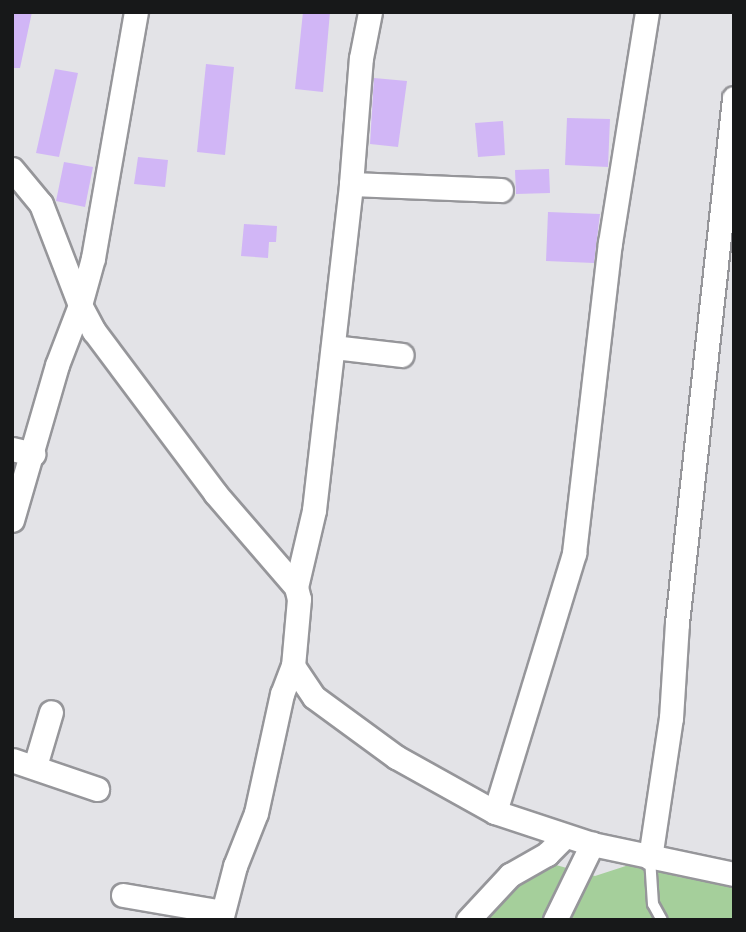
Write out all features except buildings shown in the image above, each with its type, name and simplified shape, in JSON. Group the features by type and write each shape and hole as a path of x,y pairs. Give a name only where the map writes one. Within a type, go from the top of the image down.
{"street":[{"path":"12,520 23,452 80,305 93,258 136,12"},
{"path":"296,587 314,510 351,184 361,58 370,12"},
{"path":"495,812 574,553 610,243 647,12"},
{"path":"650,858 671,718 677,623 734,98"},
{"path":"12,169 41,204 80,305 114,359 215,493 296,587 299,599 293,666 282,694 256,813 235,866 222,916 123,895"},
{"path":"351,184 501,190"},
{"path":"333,348 402,355"},
{"path":"293,666 314,697 350,725 430,778 495,812 592,844 734,874"},
{"path":"35,766 51,712"},
{"path":"12,760 97,789"},
{"path":"468,920 510,875 547,854 565,836"},
{"path":"555,920 592,844"}],"lane":[{"path":"650,858 653,904 662,920"}],"green space":[{"path":"549,863 595,876 635,863 679,877 734,884 734,920 479,920 506,889"}]}
